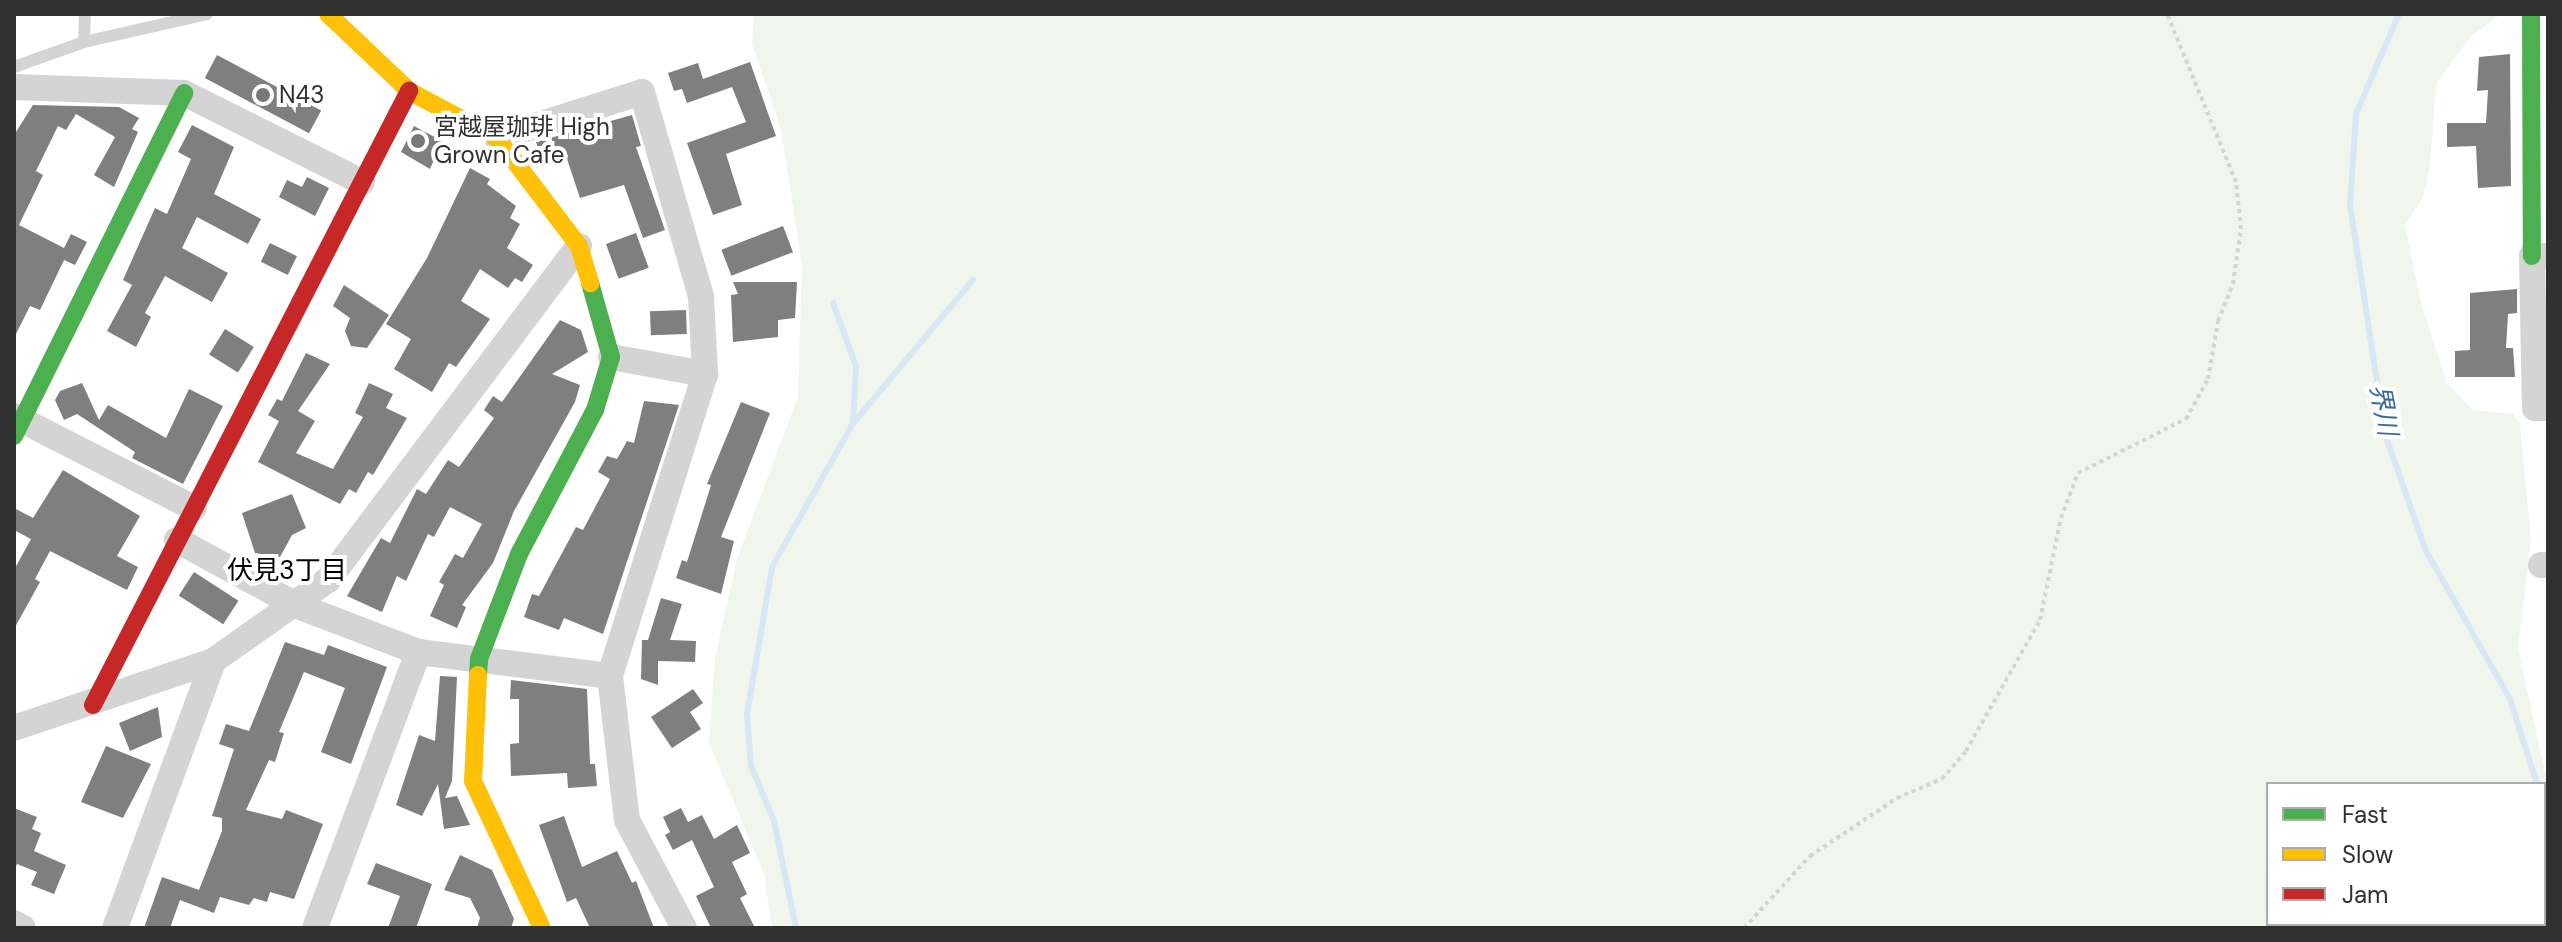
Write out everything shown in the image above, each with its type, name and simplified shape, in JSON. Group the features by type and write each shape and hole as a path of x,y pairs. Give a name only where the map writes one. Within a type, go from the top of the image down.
{"street":[{"path":"328,14 409,91 497,138 579,246 611,357 595,410 519,554 479,659 473,781 535,925"},
{"path":"2531,14 2540,256 2535,408 2548,408"},
{"path":"14,87 184,93 362,182"},
{"path":"93,705 409,91"},
{"path":"497,138 642,92 701,297 705,374 610,676 627,820 684,928"},
{"path":"184,93 17,424 194,508"},
{"path":"14,728 93,705 213,661 298,606 328,580 579,246"},
{"path":"611,357 705,374"},
{"path":"177,540 298,606 418,652 610,676"},
{"path":"315,928 418,652"},
{"path":"115,928 213,661"},
{"path":"14,923 23,928"}],"lane":[{"path":"84,42 85,14"},
{"path":"14,67 84,42 207,14"}],"path":[{"path":"1744,928 1810,856 1897,798 1942,779 1966,751 2040,620 2061,518 2078,473 2186,419 2208,379 2218,321 2233,284 2241,229 2236,182 2167,14"}],"shaded area":[{"path":"754,14 2501,14 2471,36 2436,84 2430,165 2423,197 2405,225 2421,303 2447,383 2473,410 2513,414 2520,423 2531,541 2518,648 2548,786 2546,788 2546,782 2266,782 2266,926 2304,926 2298,928 772,928 764,874 709,743 715,658 737,559 798,397 802,265 781,129 752,44"}],"building":[{"path":"2510,54 2511,186 2478,188 2476,146 2447,147 2447,123 2486,123 2488,90 2477,91 2479,57"},
{"path":"217,55 321,110 309,133 205,78"},
{"path":"750,62 776,136 726,154 742,205 713,215 687,143 746,122 732,87 687,103 682,89 674,91 668,73 698,63 703,79"},
{"path":"33,105 119,107 139,118 132,129 138,132 114,187 94,175 115,137 76,114 66,130 58,126 36,171 43,175 19,225 64,248 71,234 87,242 75,265 64,260 40,310 30,306 14,338 14,135"},
{"path":"632,115 641,146 636,147 665,230 643,238 624,185 580,198 566,156 543,163 536,142"},
{"path":"192,125 234,147 214,194 261,219 248,244 197,217 182,248 228,273 212,302 165,276 145,313 151,317 136,347 107,331 132,285 123,280 155,208 167,214 191,159 178,152"},
{"path":"414,126 442,141 430,169 401,152"},
{"path":"470,168 490,179 487,184 516,206 510,218 520,224 507,248 533,265 522,282 515,278 508,288 480,269 461,301 490,319 456,367 449,363 432,392 394,369 411,339 386,324 427,258"},
{"path":"307,177 329,188 315,216 279,197 287,180 302,187"},
{"path":"783,226 793,252 731,276 721,250"},
{"path":"636,233 649,268 619,279 606,244"},
{"path":"270,243 297,256 288,275 261,262"},
{"path":"733,282 797,282 795,318 778,320 778,337 733,342 731,295 738,294"},
{"path":"344,285 389,315 367,348 351,346 345,331 350,318 333,306"},
{"path":"2517,289 2517,313 2508,314 2506,348 2513,348 2515,377 2455,377 2455,351 2470,350 2470,293"},
{"path":"686,310 687,334 651,335 650,311"},
{"path":"560,320 581,330 588,352 552,374 580,385 575,402 514,511 493,563 462,605 466,607 457,628 430,616 444,585 439,582 455,554 463,558 482,524 450,507 434,537 428,534 406,581 397,576 382,612 347,596 381,538 390,543 417,489 426,494 448,460 459,467 494,418 484,410 493,396 502,402"},
{"path":"225,329 254,347 238,372 209,354"},
{"path":"306,353 330,364 298,411 315,421 296,453 333,469 363,417 355,413 369,383 393,394 386,408 407,418 373,475 368,472 356,493 349,489 340,504 258,462 279,421 268,415 277,399 282,401"},
{"path":"82,383 99,420 108,405 166,438 189,389 223,406 183,484 132,458 135,452 77,414 64,420 55,400 60,391"},
{"path":"644,401 679,405 603,634 564,618 559,630 524,617 532,594 539,596 576,527 583,530 610,479 598,472 607,456 617,459 627,441 634,443"},
{"path":"741,402 770,413 721,537 734,541 721,594 676,578 682,560 687,562 711,485 707,484"},
{"path":"63,470 140,516 117,556 138,567 127,590 50,551 35,579 40,582 14,629 14,570 31,539 14,530 14,508 33,518"},
{"path":"292,494 306,528 292,535 280,557 255,553 242,513"},
{"path":"194,572 238,601 223,624 179,595"},
{"path":"661,598 682,604 670,640 696,641 695,662 658,661 658,685 641,679 642,640 648,640"},
{"path":"285,642 324,655 328,645 387,667 351,764 321,752 345,688 304,672 279,732 284,733 275,762 269,760 246,810 282,819 286,810 323,824 294,899 270,892 267,902 254,898 249,905 220,897 214,913 180,900 170,928 144,928 162,877 199,890 222,831 222,818 212,816 234,749 219,744 226,724 249,731"},
{"path":"440,676 457,677 452,781 445,798 457,796 470,825 444,829 438,784 422,816 396,805 419,735 435,741"},
{"path":"511,680 587,689 590,764 595,764 597,786 568,788 567,773 511,776 510,744 519,743 519,699 510,699"},
{"path":"693,689 703,703 690,712 701,729 672,748 651,717"},
{"path":"158,707 162,737 130,751 119,723"},
{"path":"106,746 151,764 123,818 81,802"},
{"path":"14,808 37,817 32,829 41,833 34,851 66,865 54,894 31,885 37,872 17,864 14,871"},
{"path":"681,808 688,822 702,815 714,839 737,825 750,853 732,862 747,894 740,898 755,928 711,928 696,896 714,887 692,840 673,850 665,835 670,832 663,817"},
{"path":"564,816 582,867 617,851 632,883 636,881 654,928 590,928 576,898 567,902 539,825"},
{"path":"460,855 492,870 514,919 511,928 477,928 480,918 470,898 444,890"},
{"path":"376,863 432,884 416,928 388,928 400,896 367,884"}],"waterway":[{"name":"界川","path":"2399,14 2356,114 2350,205 2385,434 2426,551 2510,699 2536,782"},
{"path":"855,421 973,280"},
{"path":"796,928 774,821 751,766 747,714 772,567 853,423 856,366 833,303"},
{"name":"界川","path":"2546,814 2548,821"}],"traffic: fast":[{"path":"2531,14 2532,256"},
{"path":"14,436 184,93"},
{"path":"478,675 479,659 519,554 595,410 611,357 590,283"}],"traffic: slow":[{"path":"328,14 409,91 497,138 579,246 590,283"},
{"path":"478,675 473,781 542,928"}],"traffic: jam":[{"path":"93,705 409,91"}],"place":[{"name":"N43","path":"263,95"},
{"name":"宮越屋珈琲 High Grown Cafe","path":"418,141"}],"district":[{"name":"伏見3丁目","path":"287,571"}]}
